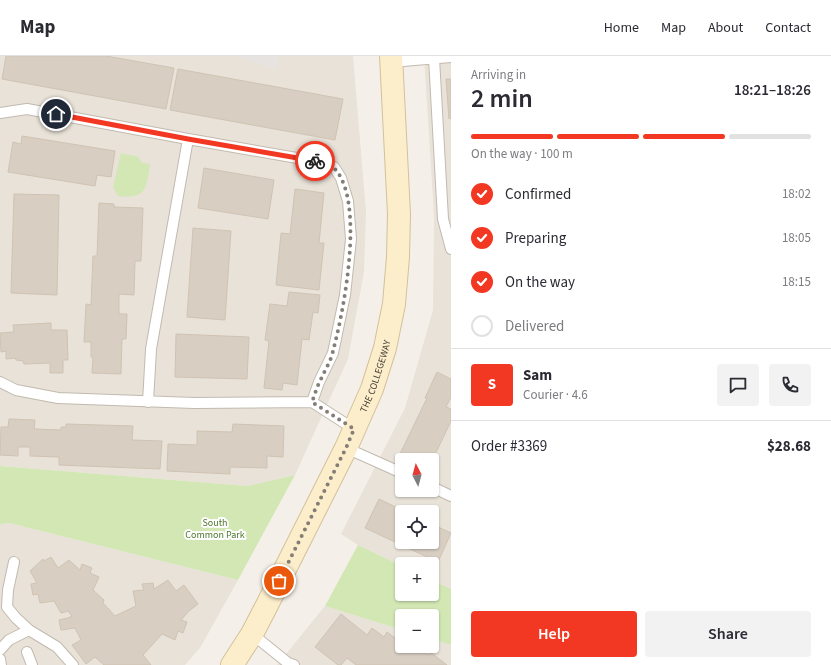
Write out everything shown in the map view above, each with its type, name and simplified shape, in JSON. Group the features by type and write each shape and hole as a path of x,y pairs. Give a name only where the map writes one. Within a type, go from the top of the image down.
{"street":[{"name":"THE COLLEGEWAY","path":"232,665 252,634 350,439 372,389 383,355 394,304 398,257 399,214 391,59"}],"lane":[{"path":"391,59 451,57"},
{"path":"434,58 443,219 451,249"},
{"path":"0,113 27,108 188,139 320,162 334,167 341,178 348,201 351,239 345,294 333,353 312,402"},
{"path":"148,402 151,349 188,139"},
{"path":"0,382 16,390 58,398 148,402 312,402 350,439 395,468"},
{"path":"439,490 451,496"},
{"path":"14,562 8,590 7,607 29,630 58,647 74,665"},
{"path":"0,650 9,640 29,630"},
{"path":"252,634 288,663 294,665"},
{"path":"27,652 32,665"},
{"path":"0,659 1,665"}],"shaded area":[{"path":"0,56 353,56 366,212 364,272 348,359 295,475 247,486 0,466"},
{"path":"236,56 279,56 276,69"},
{"path":"424,56 451,56 451,589 439,583 439,557 395,557 395,563 358,545 341,534 405,408 433,310 434,216"},
{"path":"9,523 238,580 200,648 185,665 0,665 0,524"},
{"path":"325,606 395,628 395,653 439,653 439,641 451,645 451,665 277,665"}],"green space":[{"path":"121,153 139,157 142,163 150,164 146,186 140,194 135,196 118,196 113,187"},
{"name":"South Common Park","path":"0,466 247,486 295,475 238,580 9,523 0,524"},
{"path":"358,545 395,563 395,601 439,601 439,583 451,589 451,645 439,641 439,609 395,609 395,628 325,606"}],"building":[{"path":"6,56 106,56 174,68 166,109 2,79"},
{"path":"178,69 343,99 335,140 170,110"},
{"path":"446,79 451,79 451,118 449,119"},
{"path":"22,136 115,151 111,177 97,175 95,186 8,172 13,142 21,144"},
{"path":"204,168 274,180 268,219 198,208"},
{"path":"295,189 324,193 319,243 324,243 319,290 276,285 281,233 290,234"},
{"path":"14,194 59,195 57,295 11,293"},
{"path":"99,203 114,204 114,207 143,208 141,261 135,261 134,295 119,294 119,314 127,314 126,339 122,339 121,374 92,373 93,357 91,357 91,342 84,342 86,304 91,305 93,256 97,256"},
{"path":"193,228 231,231 225,320 187,317"},
{"path":"289,292 320,295 318,313 313,312 309,340 302,339 297,385 283,383 282,390 264,388 269,341 265,340 270,304 287,306"},
{"path":"51,323 51,330 67,330 68,360 63,360 63,373 50,373 50,363 24,364 23,361 16,360 15,358 6,359 6,351 1,352 0,333 14,332 13,325"},
{"path":"176,334 249,337 247,379 175,377"},
{"path":"437,372 451,379 451,397 446,407 451,409 451,421 436,453 400,453 427,398 425,398"},
{"path":"9,419 35,420 34,429 61,430 61,427 66,427 66,424 133,426 132,440 162,441 160,469 59,465 59,457 30,456 30,447 18,447 18,456 0,455 1,427 8,427"},
{"path":"233,424 284,426 283,457 267,456 267,468 230,467 230,474 167,471 168,444 197,445 197,431 232,432"},
{"path":"379,499 395,507 395,542 365,528"},
{"path":"439,527 451,533 439,560 439,557 427,557 410,549 439,549"},
{"path":"51,557 58,568 69,560 80,570 82,564 92,568 90,573 99,577 93,590 104,600 103,603 115,616 136,606 133,591 144,590 142,584 153,583 154,589 168,580 176,591 184,585 198,604 181,620 187,622 183,633 178,631 175,640 162,634 143,655 151,665 104,665 95,657 86,664 72,645 81,640 75,628 61,630 59,620 72,616 68,611 61,613 54,601 40,603 38,594 33,595 31,584 37,583 30,571 43,559 44,561"},
{"path":"341,614 367,635 372,628 384,637 387,632 395,638 395,653 425,653 428,655 431,653 447,665 356,665 347,658 341,665 338,665 315,647"}],"way so far":[{"path":"279,581 346,448 354,429 312,402 333,353 345,294 351,239 348,201 341,178 334,167 315,161"}],"route":[{"path":"56,114 315,161"}]}
